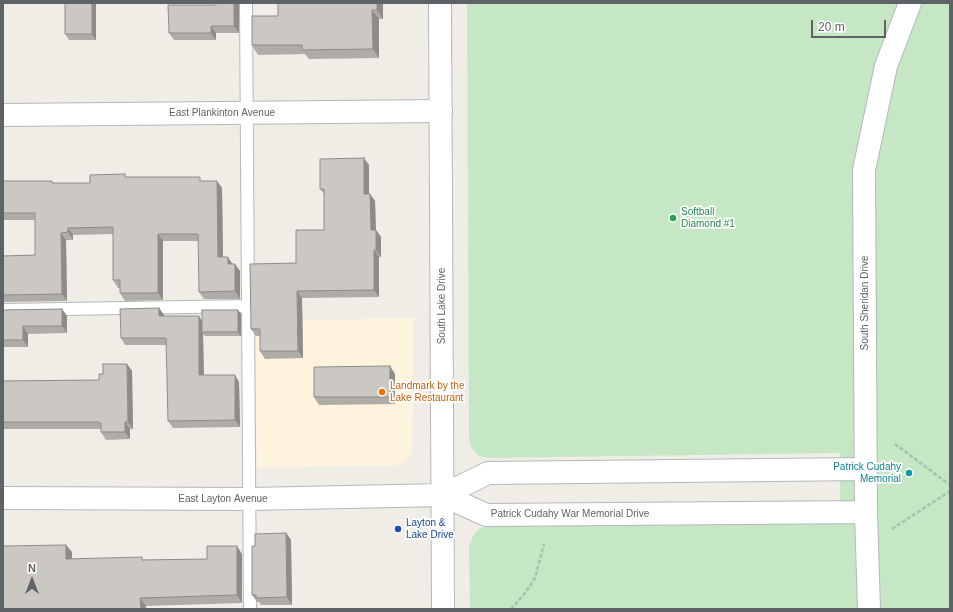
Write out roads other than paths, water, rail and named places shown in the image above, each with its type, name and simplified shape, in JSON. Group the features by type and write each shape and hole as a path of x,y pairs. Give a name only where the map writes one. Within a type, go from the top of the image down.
{"street":[{"name":"South Lake Drive","path":"440,3 443,609"},
{"name":"South Sheridan Drive","path":"869,609 866,512 864,170 886,66 910,3"},
{"name":"East Plankinton Avenue","path":"3,115 440,111"},
{"path":"443,495 488,473 866,469"},
{"name":"East Layton Avenue","path":"3,498 250,499 443,495"},
{"name":"Patrick Cudahy War Memorial Drive","path":"443,495 486,515 866,512"}],"lane":[{"path":"246,3 250,609"},
{"path":"3,310 248,306"}],"place":[{"name":"Softball Diamond #1","path":"673,218"},
{"name":"Landmark by the Lake Restaurant","path":"382,392"},
{"name":"Patrick Cudahy Memorial","path":"909,473"},
{"name":"Layton & Lake Drive","path":"398,529"}]}
